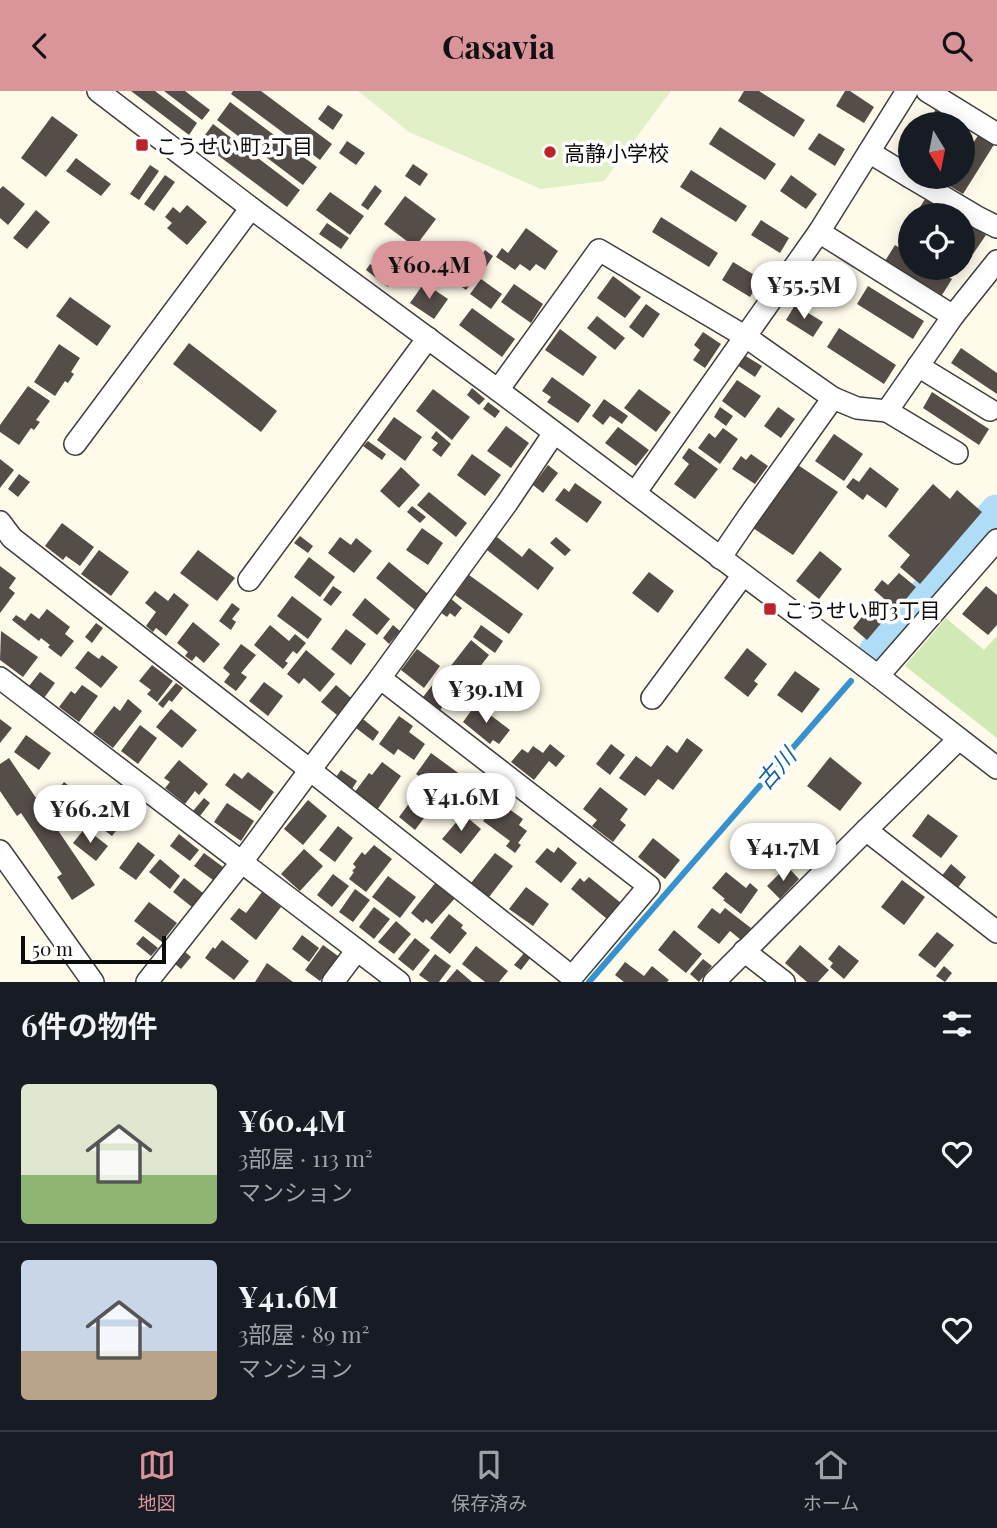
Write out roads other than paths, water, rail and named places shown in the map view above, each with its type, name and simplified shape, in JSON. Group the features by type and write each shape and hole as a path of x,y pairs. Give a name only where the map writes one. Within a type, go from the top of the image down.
{"street":[{"path":"98,91 997,768"},
{"path":"635,493 820,232 906,91"},
{"path":"927,91 997,134"},
{"path":"869,152 898,170"},
{"path":"930,189 997,227"},
{"path":"75,444 251,208"},
{"path":"820,232 953,316"},
{"path":"498,390 599,250 746,337 833,398 857,408 887,411 957,453"},
{"path":"887,411 953,316 997,261"},
{"path":"249,580 428,338"},
{"path":"918,366 990,410"},
{"path":"720,558 833,398"},
{"path":"147,982 241,863 380,678 507,503 554,433"},
{"path":"0,521 12,538 572,977 649,886 380,678"},
{"path":"878,676 997,540"},
{"path":"652,698 743,575"},
{"path":"3,685 399,982"},
{"path":"714,982 959,739"},
{"path":"866,830 997,932"},
{"path":"0,851 93,982"},
{"path":"333,982 357,950"},
{"path":"744,951 784,982"}],"waterway":[{"name":"古川","path":"876,652 997,512"},
{"name":"古川","path":"589,982 851,681"}],"place":[{"name":"こうせい町2丁目","path":"142,145"},
{"name":"高静小学校","path":"550,152"},
{"name":"こうせい町3丁目","path":"770,609"}]}
